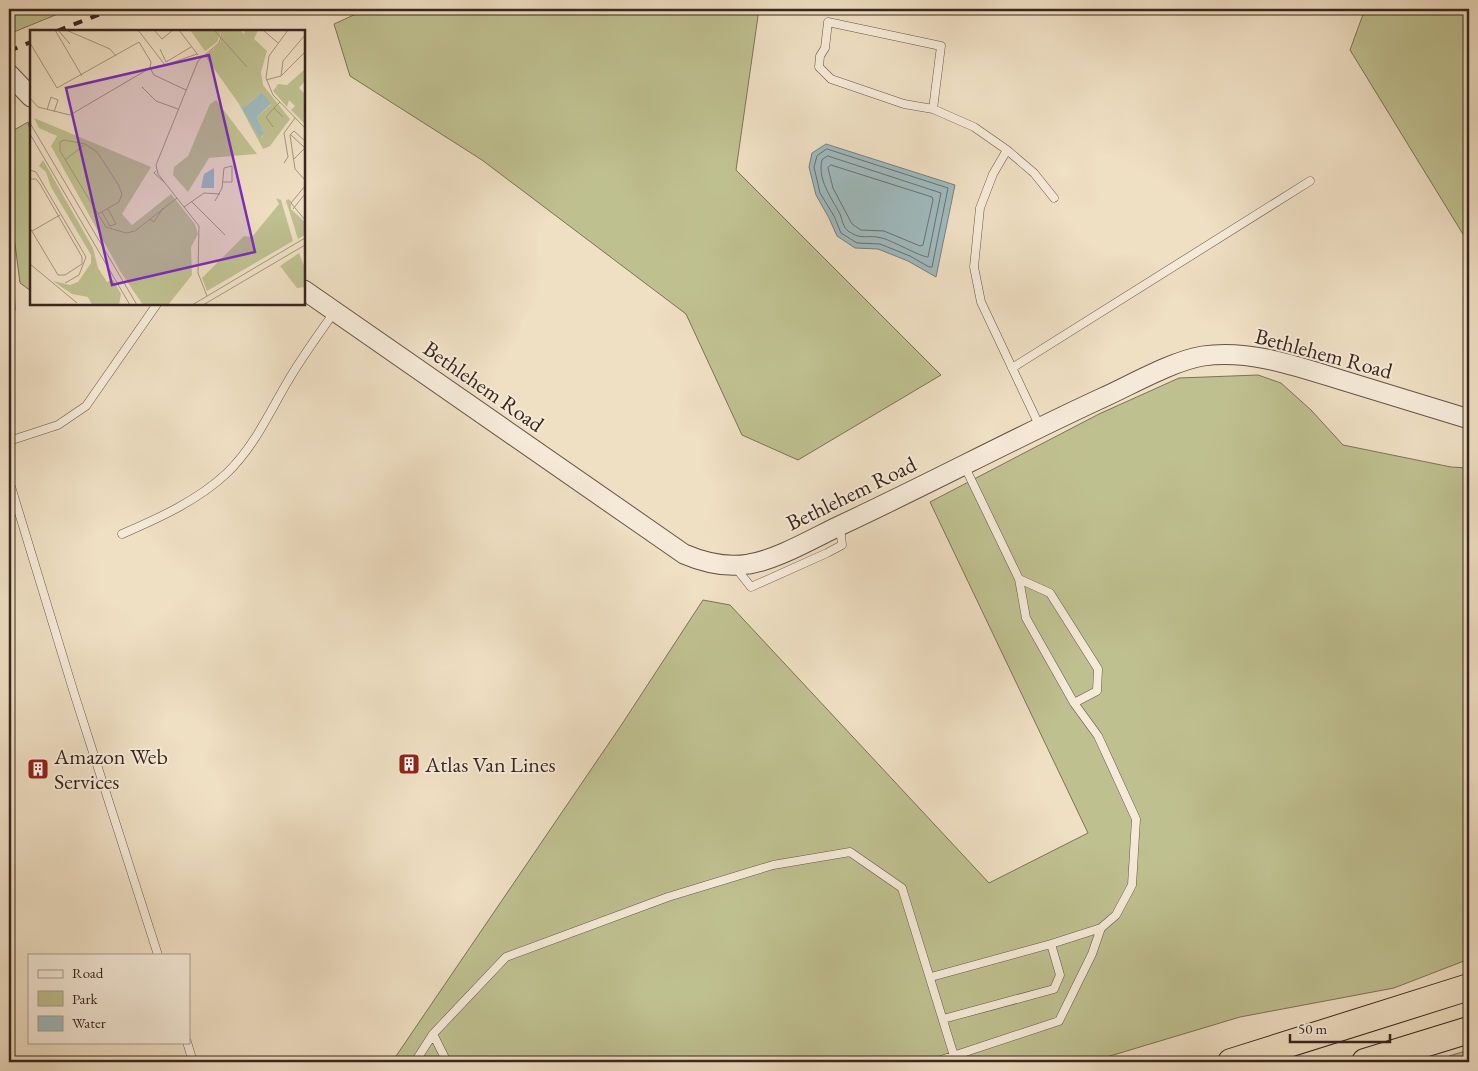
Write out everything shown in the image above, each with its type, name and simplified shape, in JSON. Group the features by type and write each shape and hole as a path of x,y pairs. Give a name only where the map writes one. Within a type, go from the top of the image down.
{"highway":[{"path":"1231,1062 1469,987"},
{"path":"1365,1062 1469,1030"}],"street":[{"path":"9,74 30,96"},
{"name":"Bethlehem Road","path":"305,291 684,554 700,561 717,565 735,566 769,559 1182,361 1201,356 1222,354 1264,358 1469,419"}],"lane":[{"path":"933,109 941,46 828,22 825,48 820,56 820,67 831,79 904,104 933,109 974,127 1007,150 1034,173 1054,198"},
{"path":"1007,150 993,174 980,208 974,267 981,302 1040,428"},
{"path":"1012,368 1310,181"},
{"path":"9,256 11,309 9,313"},
{"path":"9,441 58,424 86,406 155,305"},
{"path":"122,534 156,519 183,504 206,490 232,468 259,433 301,360 335,312"},
{"path":"930,977 1051,944 1100,928 1116,915 1132,885 1136,819 1098,736 1074,704 1026,618 1019,579 964,465"},
{"path":"9,480 74,693 158,954"},
{"path":"1019,579 1050,593 1098,669 1097,691 1074,704"},
{"path":"415,1062 433,1034 506,957 668,897 773,865 850,852 902,888 954,1056"},
{"path":"935,1062 1059,1021 1092,954 1100,928"},
{"path":"943,1019 1054,988 1060,974 1051,944"},
{"path":"433,1034 447,1062"},
{"path":"187,1044 193,1062"}],"green space":[{"path":"9,9 70,9 9,34"},
{"path":"367,9 759,9 736,170 941,375 798,460 742,435 686,314 482,160 350,76 334,24"},
{"path":"1365,9 1469,9 1469,244 1350,50"},
{"path":"28,122 30,130 30,290 20,283 9,197 9,133"},
{"path":"1258,375 1281,383 1311,410 1343,445 1451,467 1469,468 1469,959 1394,988 1240,1017 1090,1062 392,1062 622,724 703,600 730,605 989,883 1088,833 930,502 1099,414 1179,378"},
{"path":"1469,1050 1469,1062 1450,1062 1449,1056"}],"water":[{"path":"826,144 955,185 936,277 908,261 878,249 855,248 837,236 816,195 809,167 812,153"}],"railway":[{"path":"60,30 113,9"},
{"path":"9,51 30,42"}],"place":[{"name":"Atlas Van Lines","path":"409,764"},
{"name":"Amazon Web Services","path":"38,769"}]}
